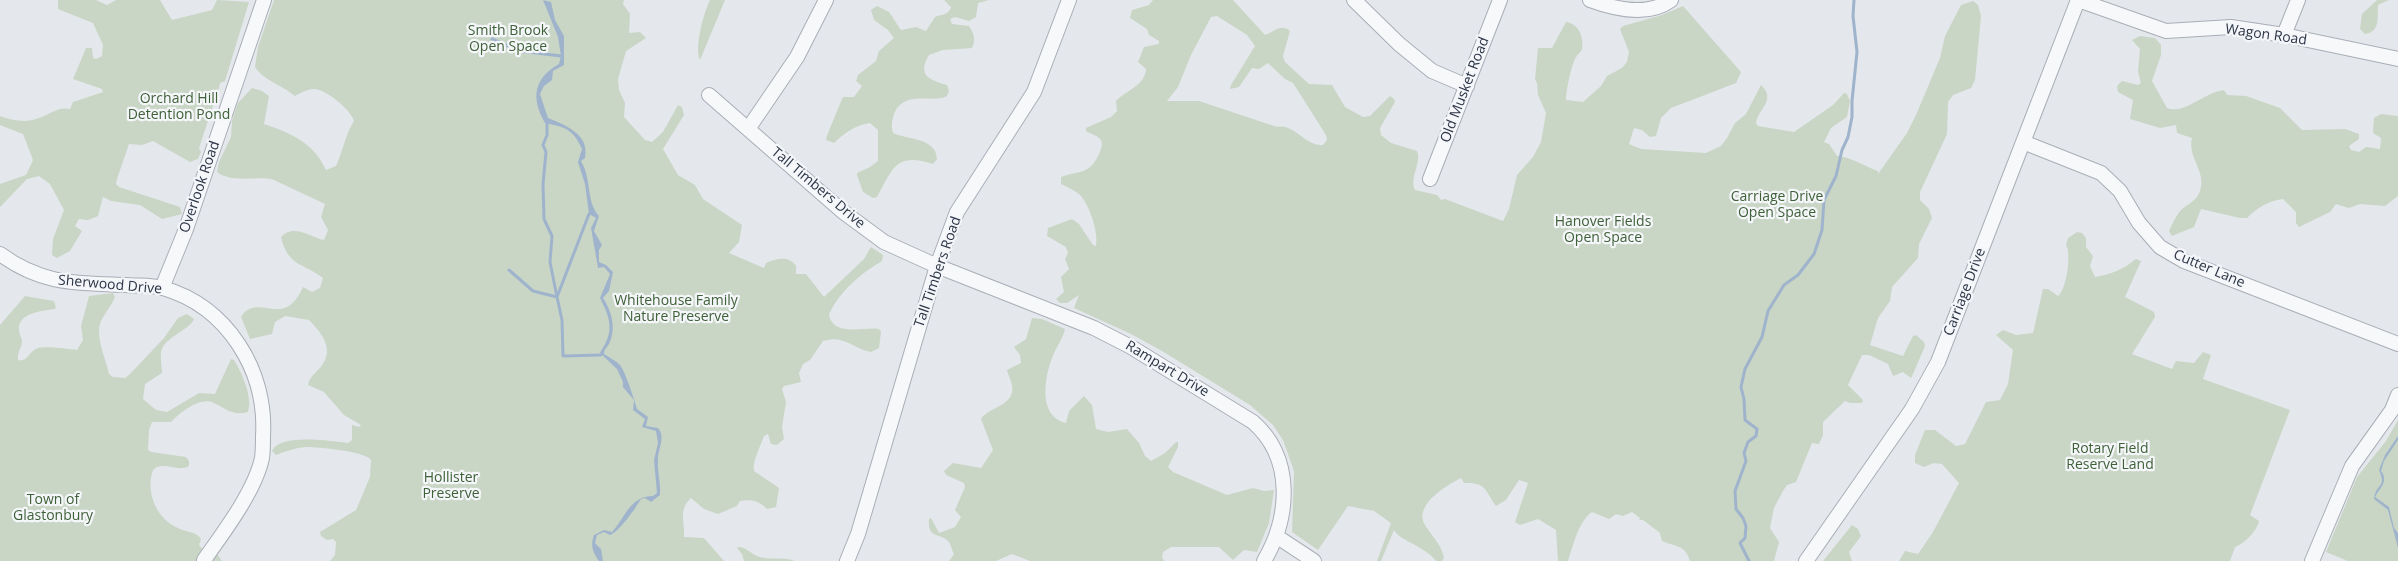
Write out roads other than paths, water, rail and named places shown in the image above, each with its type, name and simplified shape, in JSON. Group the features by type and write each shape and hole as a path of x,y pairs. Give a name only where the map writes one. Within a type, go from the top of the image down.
{"street":[{"name":"Overlook Road","path":"162,288 186,229 264,0"},
{"path":"748,129 797,57 826,0"},
{"name":"Tall Timbers Road","path":"846,561 858,534 937,266 957,212 1034,92 1069,0"},
{"path":"1354,0 1400,44 1432,71 1467,86"},
{"name":"Old Musket Road","path":"1430,179 1500,0"},
{"path":"1590,0 1609,7 1639,10 1666,4 1670,0"},
{"name":"Wagon Road","path":"2078,0 2166,32 2232,27 2284,35 2398,60"},
{"name":"Carriage Drive","path":"1806,561 1912,409 1938,362 2078,0"},
{"path":"2284,35 2298,0"},
{"name":"Tall Timbers Drive","path":"709,95 842,211 877,237 937,266"},
{"name":"Cutter Lane","path":"2023,142 2101,173 2120,190 2139,223 2160,247 2184,261 2398,344"},
{"name":"Sherwood Drive","path":"0,254 16,267 54,281 162,288 189,299 226,326 252,365 264,412 262,459 244,500 204,560"},
{"name":"Rampart Drive","path":"937,266 1109,336 1139,351 1253,422 1267,437 1276,452 1282,473 1285,497 1276,536 1264,561"},
{"path":"2312,561 2352,466 2392,410 2398,395"},
{"path":"1276,536 1314,561"}],"water":[{"path":"543,0 551,2 555,20 564,36 564,65 553,71 552,80 544,86 540,94 548,118 568,127 584,143 586,150 585,158 581,161 587,175 592,204 599,216 594,231 602,245 599,250 599,262 606,265 613,272 609,291 603,298 611,314 613,326 613,332 604,354 620,365 630,386 637,409 648,417 646,426 658,428 662,439 658,455 660,495 651,502 645,498 641,499 657,493 654,460 658,443 656,431 642,427 645,419 633,410 634,400 623,387 623,382 617,369 600,353 608,336 609,325 607,314 600,298 610,274 604,267 598,268 591,228 596,218 589,214 585,184 578,162 582,149 579,142 568,130 545,123 536,97 539,83 550,70 559,64 561,56 558,37"},
{"path":"2398,436 2398,440 2384,461 2381,471 2384,481 2375,497 2389,507 2394,528 2398,533 2398,548 2388,510 2374,499 2382,480 2379,470 2385,455"},
{"path":"641,499 618,530 610,535 604,532 597,535 595,543 601,549 603,561 599,561 592,546 594,535 604,530 612,532 633,504"}],"waterway":[{"path":"1749,561 1740,543 1745,538 1746,526 1736,509 1735,491 1746,461 1744,453 1748,442 1756,436 1757,429 1745,420 1744,399 1741,387 1745,369 1762,337 1768,311 1784,285 1798,275 1814,254 1822,230 1824,200 1836,176 1852,117 1857,52 1853,16 1854,0"},
{"path":"492,39 520,51 561,56"},
{"path":"509,270 533,291 557,297 550,262 552,236 544,219 543,184 546,152 543,145 547,135 547,123"},
{"path":"589,214 557,297 562,320 563,356 601,355"}],"park label":[{"name":"Smith Brook Open Space","path":"508,40"},
{"name":"Orchard Hill Detention Pond","path":"179,108"},
{"name":"Carriage Drive Open Space","path":"1777,206"},
{"name":"Hanover Fields Open Space","path":"1603,230"},
{"name":"Whitehouse Family Nature Preserve","path":"676,310"},
{"name":"Rotary Field Reserve Land","path":"2110,458"},
{"name":"Hollister Preserve","path":"451,486"},
{"name":"Town of Glastonbury","path":"53,508"}]}
